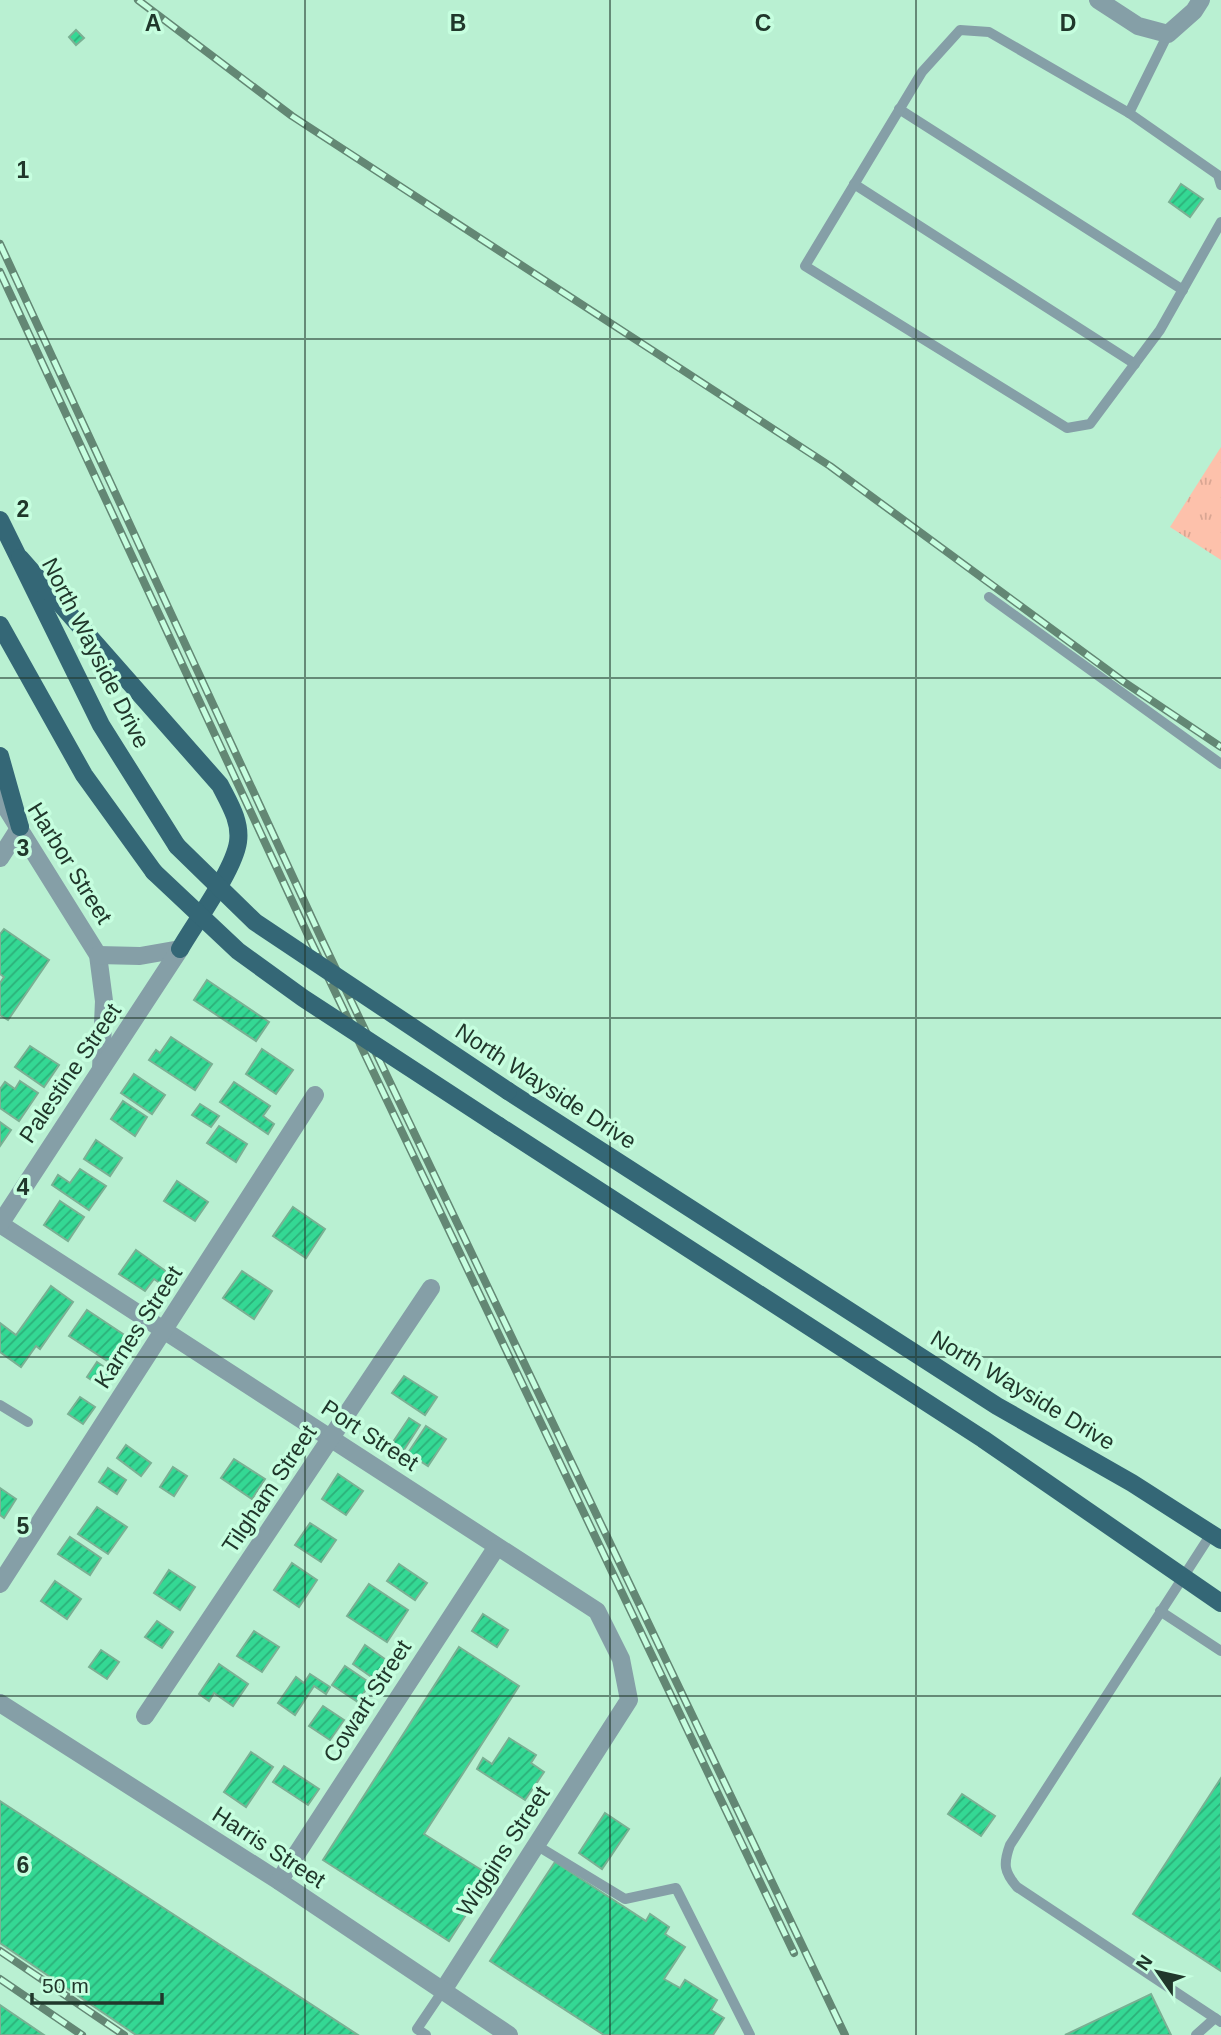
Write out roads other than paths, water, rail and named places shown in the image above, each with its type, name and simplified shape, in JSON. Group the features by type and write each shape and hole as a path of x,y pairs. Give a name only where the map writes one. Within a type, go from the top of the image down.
{"main road":[{"name":"North Wayside Drive","path":"0,520 101,725 177,846 255,922 310,961 997,1406 1132,1483 1216,1537"},
{"path":"20,558 220,785 235,816 238,842 231,862 180,949"},
{"path":"0,625 84,775 155,872 238,951 303,998 983,1439 1221,1603"},
{"path":"0,756 20,827"}],"street":[{"path":"1098,0 1138,26 1174,29 1201,0"},
{"name":"Harbor Street","path":"0,798 97,955 140,956 180,949"},
{"path":"0,858 20,827"},
{"name":"Palestine Street","path":"0,1224 180,949"},
{"path":"97,955 104,1001 101,1069"},
{"name":"Karnes Street","path":"0,1584 315,1095"},
{"name":"Port Street","path":"0,1224 597,1611 621,1659 629,1700 606,1737"},
{"name":"Tilgham Street","path":"145,1716 431,1288"},
{"name":"Cowart Street","path":"279,1881 496,1548"},
{"name":"Harris Street","path":"0,1703 279,1881 509,2035"},
{"name":"Wiggins Street","path":"442,1992 606,1737"}],"lane":[{"path":"1129,113 1174,29"},
{"path":"1221,185 1217,175 1129,113 989,32 960,30 922,72 805,266 1068,428 1090,424 1135,364 1160,330 1221,222"},
{"path":"899,109 1183,290"},
{"path":"855,184 1135,364"},
{"path":"989,597 1221,764"},
{"path":"0,1405 28,1422"},
{"path":"1196,2035 1218,2020 1017,1887 1006,1875 1004,1861 1010,1845 1160,1611 1182,1578 1216,1537"},
{"path":"1160,1611 1221,1651"},
{"path":"537,1845 625,1899 676,1888 750,2035"},
{"path":"426,2035 417,2029 442,1992"}],"railway":[{"path":"138,0 292,116 830,466 1124,682 1221,747"},
{"path":"0,244 323,942 845,2035"},
{"path":"0,272 307,933 794,1953"},
{"path":"0,1951 124,2035"},
{"path":"0,1979 82,2035"}]}
